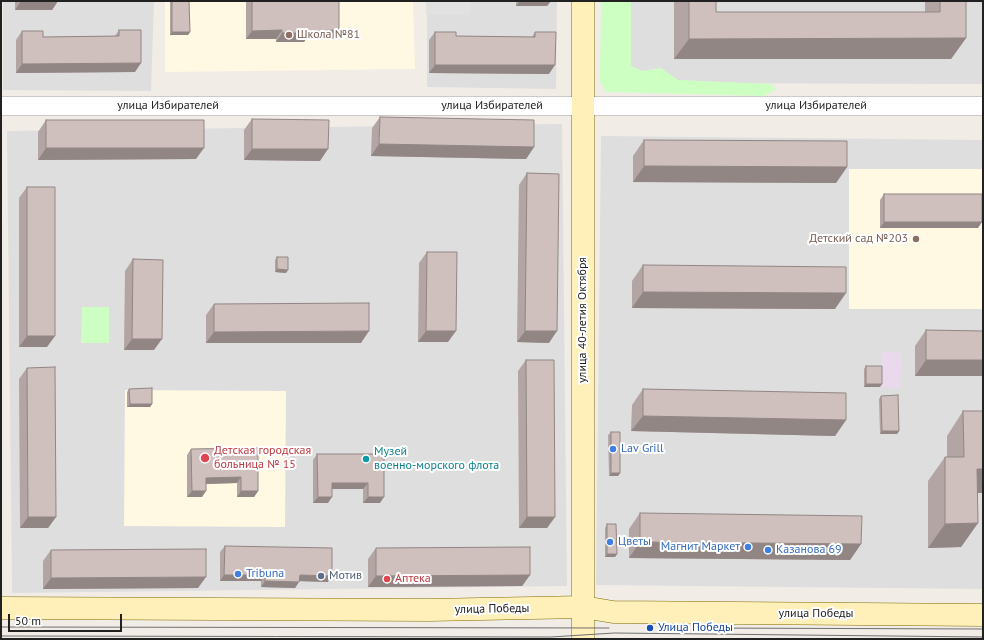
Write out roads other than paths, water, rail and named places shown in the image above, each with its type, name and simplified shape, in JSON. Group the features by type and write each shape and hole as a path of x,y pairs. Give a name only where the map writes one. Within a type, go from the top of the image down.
{"main road":[{"name":"улица 40-летия Октября","path":"583,1 583,639"},
{"name":"улица Победы","path":"1,608 429,610 583,607 613,612 983,615"}],"street":[{"name":"улица Избирателей","path":"1,106 983,106"}],"tram line":[{"path":"1,627 609,628"},
{"path":"701,628 983,629"},
{"path":"1,636 551,637 614,633 983,637"}],"place":[{"name":"Школа №81","path":"289,35"},
{"name":"Детский сад №203","path":"916,239"},
{"name":"Lav Grill","path":"613,449"},
{"name":"Детская городская больница № 15","path":"205,458"},
{"name":"Музей военно-морского флота","path":"366,459"},
{"name":"Цветы","path":"610,542"},
{"name":"Магнит Маркет","path":"748,547"},
{"name":"Казанова 69","path":"768,550"},
{"name":"Tribuna","path":"238,574"},
{"name":"Мотив","path":"321,576"},
{"name":"Аптека","path":"387,579"},
{"name":"Улица Победы","path":"650,628"}]}
